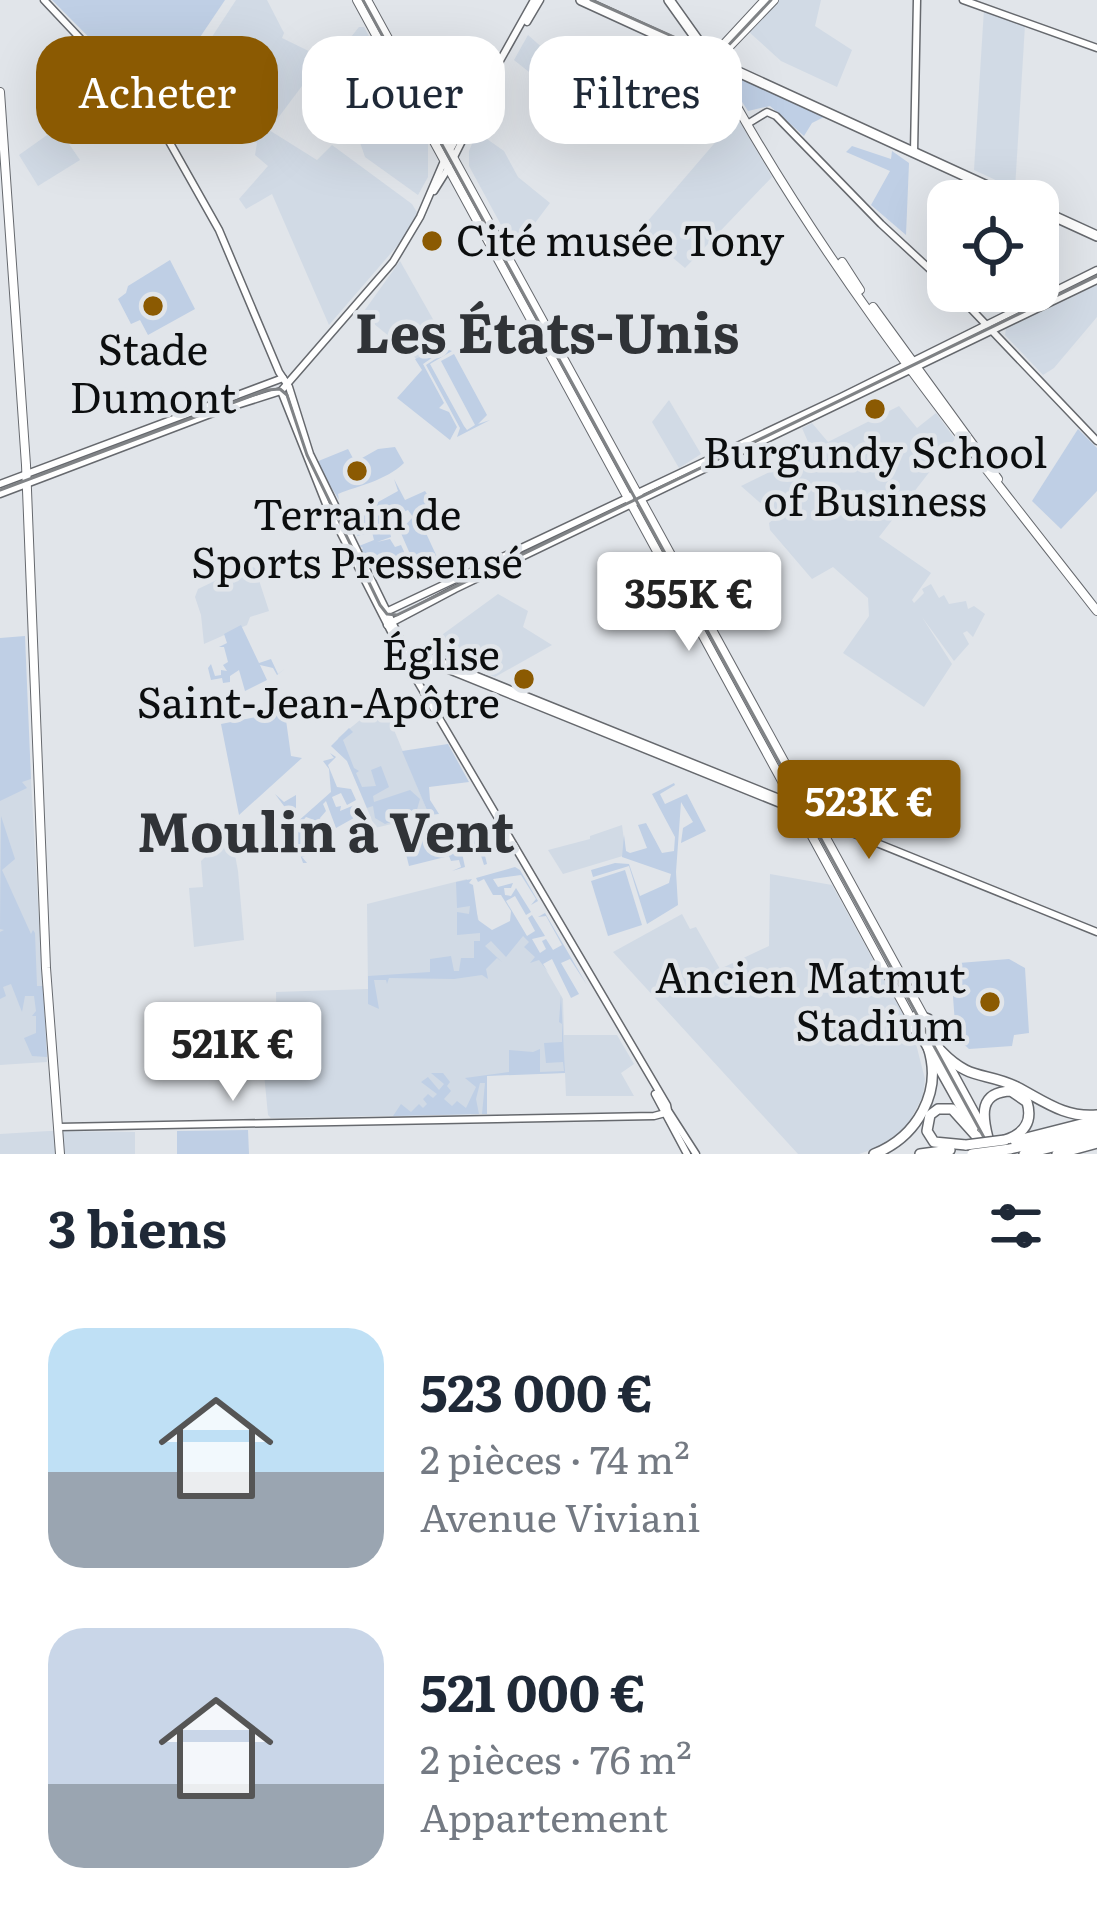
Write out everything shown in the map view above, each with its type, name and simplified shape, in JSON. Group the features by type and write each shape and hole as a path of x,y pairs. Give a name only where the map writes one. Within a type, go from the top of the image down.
{"main road":[{"path":"358,0 917,1017"},
{"path":"368,0 387,36"},
{"path":"581,0 665,36"},
{"path":"735,36 770,0"},
{"path":"670,1 695,36"},
{"path":"742,70 979,180"},
{"path":"742,71 914,150"},
{"path":"0,92 60,1154"},
{"path":"742,109 818,235 1097,609"},
{"path":"443,144 454,178 634,499 783,781 824,835 917,1017"},
{"path":"1059,217 1097,234"},
{"path":"874,1154 902,1139 921,1116 931,1084 924,1030 928,1019 917,1017"},
{"path":"924,1030 968,1074 1013,1086 1097,1128"},
{"path":"928,1047 985,1144"},
{"path":"941,1051 985,1144"},
{"path":"985,1144 984,1104 995,1094 1011,1091 1027,1102 1029,1117 1023,1131 1007,1143 985,1144 968,1149 940,1145 926,1127 934,1112 955,1110 985,1144 997,1154"},
{"path":"920,1154 1097,1128"},
{"path":"1024,1154 1097,1128"},
{"path":"1057,1154 1097,1128"}],"street":[{"path":"44,0 157,120 219,230 332,507 389,623 652,1084 687,1154"},
{"path":"428,199 537,0"},
{"path":"505,56 537,0"},
{"path":"914,150 917,0"},
{"path":"963,0 1097,48"},
{"path":"750,122 767,112 776,116 927,266"},
{"path":"0,494 25,480 284,384 393,262 456,144"},
{"path":"436,188 454,178"},
{"path":"989,328 1097,270"},
{"path":"389,623 634,499 1097,280"},
{"path":"974,312 1097,441"},
{"path":"0,484 25,480"},
{"path":"388,611 634,499"},
{"path":"332,507 388,611 389,623"},
{"path":"410,664 432,658 1097,932"},
{"path":"410,664 429,662 805,812"},
{"path":"772,796 781,791 783,781"},
{"path":"824,835 833,825"},
{"path":"57,1127 668,1116"},
{"path":"668,1116 696,1154"}],"shaded area":[{"path":"52,0 225,0 201,36 88,36"},
{"path":"236,0 267,0 284,33 282,38 302,48 302,86 278,118 278,36 213,36"},
{"path":"779,0 821,0 815,26 852,50 837,87 781,61 749,32"},
{"path":"984,9 1025,25 1016,180 996,180 974,170"},
{"path":"364,27 369,36 352,36"},
{"path":"528,35 529,72 514,60"},
{"path":"742,77 826,116 812,123 804,136 770,106 748,111 742,102"},
{"path":"742,126 772,177 685,268 640,230 714,144 742,144"},
{"path":"278,136 317,160 332,145 412,204 418,214 404,238 329,325 272,194 246,209 239,199 268,166 255,155 257,144 278,144"},
{"path":"36,143 69,144 80,160 38,186 19,155"},
{"path":"361,144 428,144 428,177 418,195 365,157"},
{"path":"472,144 494,144 504,151 518,177 550,203 532,227 512,239 507,236 469,166"},
{"path":"852,146 891,159 892,151 909,163 906,235 871,205 890,171 846,152"},
{"name":"Stade Dumont","path":"170,260 195,309 148,335 140,320 131,324 118,299 128,286"},
{"path":"400,261 447,344 418,360 362,314"},
{"path":"1097,285 1097,317 1043,375 1005,335 1006,329 1041,312 1059,312 1059,303"},
{"path":"447,341 448,347 423,364 444,403 439,408 449,412 457,427 450,440 397,398 422,370 415,359"},
{"path":"449,350 430,364 464,426 467,430 475,425 441,361 454,354 487,415 478,424 490,420 457,437 460,428 426,365"},
{"path":"669,400 701,454 679,468 652,422"},
{"path":"899,406 917,428 936,413 955,439 879,537 931,573 914,603 931,584 949,604 966,601 968,609 974,606 985,614 973,637 963,633 969,644 954,661 922,617 952,664 924,707 843,653 869,616 868,598 833,567 812,579 770,530 769,523 776,517 741,486 812,451 802,428 812,423 828,442"},
{"path":"1078,429 1097,448 1097,491 1061,529 1032,501"},
{"name":"Terrain de Sports Pressensé","path":"395,447 404,463 381,478 338,494 339,500 316,462 348,449 355,462 378,449"},
{"path":"394,479 405,500 425,491 440,507 419,518 437,557 414,563 400,531 413,517 408,510 387,519 391,537 377,542 390,539 395,547 401,545 406,556 372,573 368,565 373,562 366,560 359,546 374,540 372,532 357,536 361,527 351,517 398,491"},
{"path":"248,565 255,568 269,611 204,644 195,597 198,589"},
{"path":"498,594 528,611 523,627 552,645 495,677 424,648"},
{"path":"241,625 259,663 271,659 278,674 286,668 277,675 273,668 260,665 267,680 245,691 239,670 230,682 223,683 222,678 211,680 208,668 211,664 215,676 227,671 224,647 219,647 227,643 224,634"},
{"path":"25,636 31,779 22,782 27,788 0,801 0,638"},
{"path":"383,703 429,815 375,828 338,738 375,708 382,709"},
{"path":"280,712 283,717 289,714 291,756 302,758 239,815 221,724"},
{"path":"349,728 353,732 343,740 362,787 376,786 371,770 381,766 389,787 373,796 374,802 410,790 420,799 416,813 385,824 375,818 373,806 367,808 347,761 331,746"},
{"path":"448,744 469,782 429,787 439,814 429,815 402,751"},
{"path":"330,753 336,757 328,765 337,787 351,789 356,800 347,805 341,793 332,797 336,807 341,806 340,811 357,804 361,814 336,828 326,801 320,818 324,828 331,830 325,832 306,817 300,824 311,851 324,850 302,857 307,863 303,863 284,806 275,794 284,802 296,795 296,823 331,792 329,769 323,761 334,758"},
{"path":"30,762 47,1062 0,1065 0,764"},
{"path":"674,783 660,794 665,804 687,794 706,831 681,843 683,828 693,822 681,802 678,905 647,924 629,866 593,877 591,870 629,864 640,896 669,883 671,874 622,857 624,835 626,851 647,848 638,825 646,823 662,853 674,851 675,837 652,794"},
{"path":"1,816 15,859 2,870 31,934 35,933 47,1057 32,1056 24,1038 36,1033 34,996 25,996 22,1012 11,984 3,987 6,996 0,999 0,932 4,930 0,929"},
{"path":"622,825 626,855 563,874 548,850 590,839"},
{"path":"410,827 412,832 424,829 430,836 441,834 441,828 448,842 473,836 475,842 481,839 487,864 479,849 462,853 465,867 452,871 461,867 459,860 451,861 449,856 409,866 401,834"},
{"path":"226,838 232,839 238,871 244,940 194,947 189,888 203,887 201,861"},
{"path":"515,867 520,870 538,901 531,905 536,899 521,875 493,879 498,887 513,883 504,888 505,895 511,896 516,888 531,912 526,915 515,896 506,901 527,936 535,931 528,918 532,915 545,936 532,939 540,953 546,949 542,941 546,939 553,950 562,945 546,916 538,917 545,913 587,985 570,959 561,963 579,994 571,998 552,959 543,964 548,972 539,960 530,963 535,957 524,947 529,942 523,936 506,957 491,941 485,946 502,962 497,958 486,969 488,979 482,975 389,978 387,984 374,980 379,1009 368,1004 368,976 430,972 430,959 451,956 454,971 459,971 461,958 474,958 474,941 480,941 480,933 457,935 457,912 469,914 470,906 457,908 456,882 472,879 478,920 492,930 510,921 511,911 501,895 493,895 484,879 478,882 476,878"},
{"path":"625,870 642,925 608,936 591,881"},
{"path":"770,874 832,885 915,1040 925,1079 923,1096 906,1128 880,1147 859,1154 798,1154 613,952 682,914 690,929 696,927 720,969 769,946"},
{"path":"467,879 483,935 517,920 563,999 564,1035 617,1035 634,1064 621,1073 634,1096 566,1096 565,1073 502,1074 486,1076 487,1114 271,1118 262,1053 277,1052 276,992 368,989 367,904"},
{"name":"Ancien Matmut Stadium","path":"1009,959 1025,968 1029,1033 1014,1035 1012,1046 969,1049 956,1037 951,970 959,963"},
{"path":"561,995 565,1073 487,1076 487,1114 482,1114 485,1083 480,1083 479,1114 393,1116 401,1104 411,1112 427,1104 423,1099 428,1094 433,1098 437,1094 421,1082 428,1077 439,1090 444,1084 431,1073 443,1073 450,1082 451,1091 444,1099 466,1108 476,1087 465,1078 509,1072 509,1050 540,1049 540,1072 564,1071 563,1062 546,1063 544,1043 562,1042"},
{"path":"248,1130 249,1154 177,1154 177,1131"},
{"path":"135,1132 135,1154 0,1154 0,1134"}],"tram line":[{"path":"363,0 993,1154"},
{"path":"591,0 712,54 724,50 771,0"},
{"path":"0,490 280,389 287,395 307,455 380,605 387,614 397,615 1097,276"}],"place":[{"name":"Cité musée Tony","path":"432,241"},
{"name":"Stade Dumont","path":"153,306"},
{"name":"Burgundy School of Business","path":"875,409"},
{"name":"Terrain de Sports Pressensé","path":"357,471"},
{"name":"Église Saint-Jean-Apôtre","path":"524,679"},
{"name":"Ancien Matmut Stadium","path":"990,1002"}],"district":[{"name":"Les États-Unis","path":"547,334"},
{"name":"Moulin à Vent","path":"326,833"}]}
